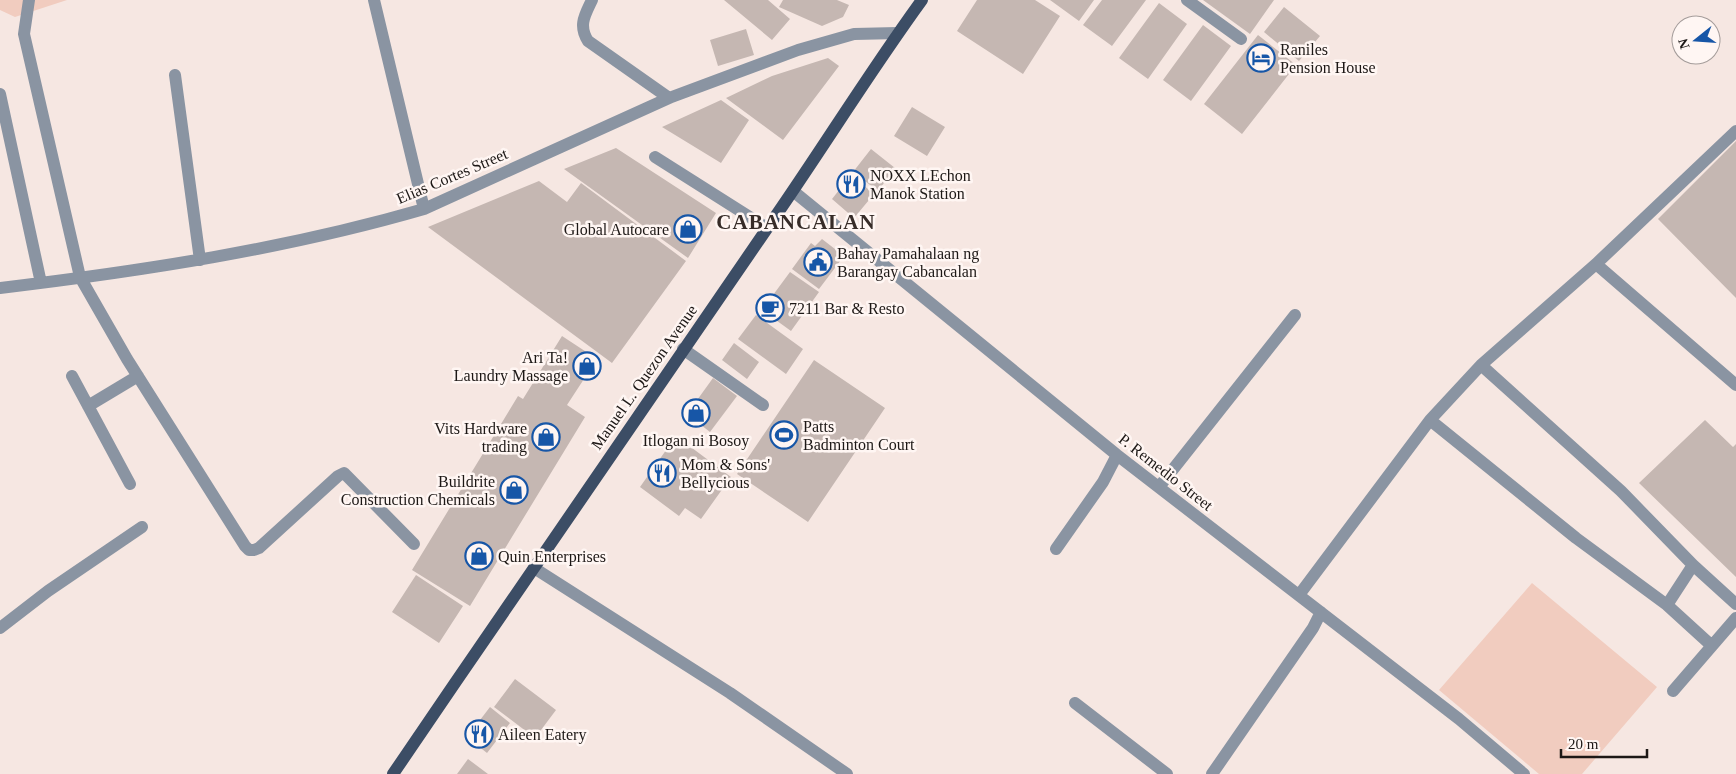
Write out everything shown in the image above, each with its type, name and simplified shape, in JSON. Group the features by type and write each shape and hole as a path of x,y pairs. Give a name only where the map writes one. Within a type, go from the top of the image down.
{"main road":[{"name":"Manuel L. Quezon Avenue","path":"393,774 922,0"}],"street":[{"path":"29,0 24,34 80,277 138,376 240,538 250,550 259,548 338,476 344,474 414,544"},
{"path":"374,0 424,209"},
{"path":"592,0 583,21 583,33 588,40 669,98"},
{"path":"1188,0 1241,39"},
{"name":"Elias Cortes Street","path":"0,288 200,260 387,220 424,209 669,98 798,50 854,34 898,33"},
{"path":"176,75 200,260"},
{"path":"0,94 42,283"},
{"path":"1299,595 1430,420 1480,365 1596,264 1736,131"},
{"path":"655,157 767,228"},
{"name":"P. Remedio Street","path":"793,191 1117,455 1459,719 1524,774"},
{"path":"1596,264 1736,385"},
{"path":"1159,487 1295,315"},
{"path":"683,349 763,405"},
{"path":"1480,365 1621,491 1693,565 1736,604"},
{"path":"72,376 130,484"},
{"path":"88,406 138,376"},
{"path":"1430,420 1576,538 1667,605 1712,646"},
{"path":"1056,549 1104,482 1117,455"},
{"path":"0,628 48,591 142,527"},
{"path":"1667,605 1693,565"},
{"path":"534,568 730,693 847,774"},
{"path":"1212,774 1313,628 1321,612"},
{"path":"1673,691 1736,618"},
{"path":"1075,703 1167,774"}],"shaded area":[{"path":"0,0 67,0 15,17 0,10"},
{"path":"1532,583 1657,687 1582,774 1539,774 1439,690"}],"building":[{"path":"724,0 768,0 790,19 772,40"},
{"path":"783,0 837,0 849,5 843,17 822,26 779,7"},
{"path":"977,0 1035,0 1060,16 1023,74 957,31"},
{"path":"1050,0 1094,0 1079,21"},
{"path":"1102,0 1146,0 1112,46 1083,25"},
{"path":"1203,0 1274,0 1250,34"},
{"path":"1159,3 1187,24 1148,79 1119,58"},
{"path":"1284,7 1320,36 1299,61 1264,32"},
{"path":"1203,25 1231,46 1191,101 1163,80"},
{"path":"746,29 754,55 718,66 710,40"},
{"path":"1258,35 1296,65 1242,134 1204,104"},
{"path":"828,58 839,66 783,140 726,98 772,76"},
{"path":"721,100 749,120 721,163 662,127"},
{"path":"912,107 945,127 927,156 894,136"},
{"path":"1736,141 1736,298 1658,219"},
{"path":"616,148 716,213 688,258 564,169"},
{"path":"871,149 895,168 878,191 853,172"},
{"path":"851,175 874,194 854,218 832,199"},
{"path":"539,181 567,202 581,183 686,261 612,363 428,227"},
{"name":"Bahay Pamahalaan ng Barangay Cabancalan","path":"822,239 844,256 819,289 792,269 811,243 815,246"},
{"path":"790,272 819,292 791,331 762,310"},
{"path":"756,315 803,349 786,374 738,339"},
{"path":"562,336 597,359 567,405 585,417 470,606 412,570 518,396 523,399"},
{"path":"734,343 759,362 747,379 722,360"},
{"path":"814,360 885,408 808,522 737,474"},
{"path":"713,378 737,396 710,432 687,414"},
{"path":"1705,420 1733,447 1736,444 1736,577 1639,483"},
{"path":"676,436 731,477 701,519 685,508 679,516 640,487"},
{"path":"416,575 463,606 439,643 392,612"},
{"path":"515,679 556,710 535,738 494,707"},
{"path":"490,707 510,723 487,753 467,737"},
{"path":"468,759 488,774 457,774"}],"place":[{"name":"Raniles Pension House","path":"1261,58"},
{"name":"NOXX LEchon Manok Station","path":"851,184"},
{"name":"Global Autocare","path":"688,229"},
{"name":"Bahay Pamahalaan ng Barangay Cabancalan","path":"818,262"},
{"name":"7211 Bar & Resto","path":"770,308"},
{"name":"Ari Ta! Laundry Massage","path":"587,366"},
{"name":"Itlogan ni Bosoy","path":"696,413"},
{"name":"Patts Badminton Court","path":"784,435"},
{"name":"Vits Hardware trading","path":"546,437"},
{"name":"Mom & Sons' Bellycious","path":"662,473"},
{"name":"Buildrite Construction Chemicals","path":"514,490"},
{"name":"Quin Enterprises","path":"479,556"},
{"name":"Aileen Eatery","path":"479,734"}],"district":[{"name":"CABANCALAN","path":"796,222"}]}
